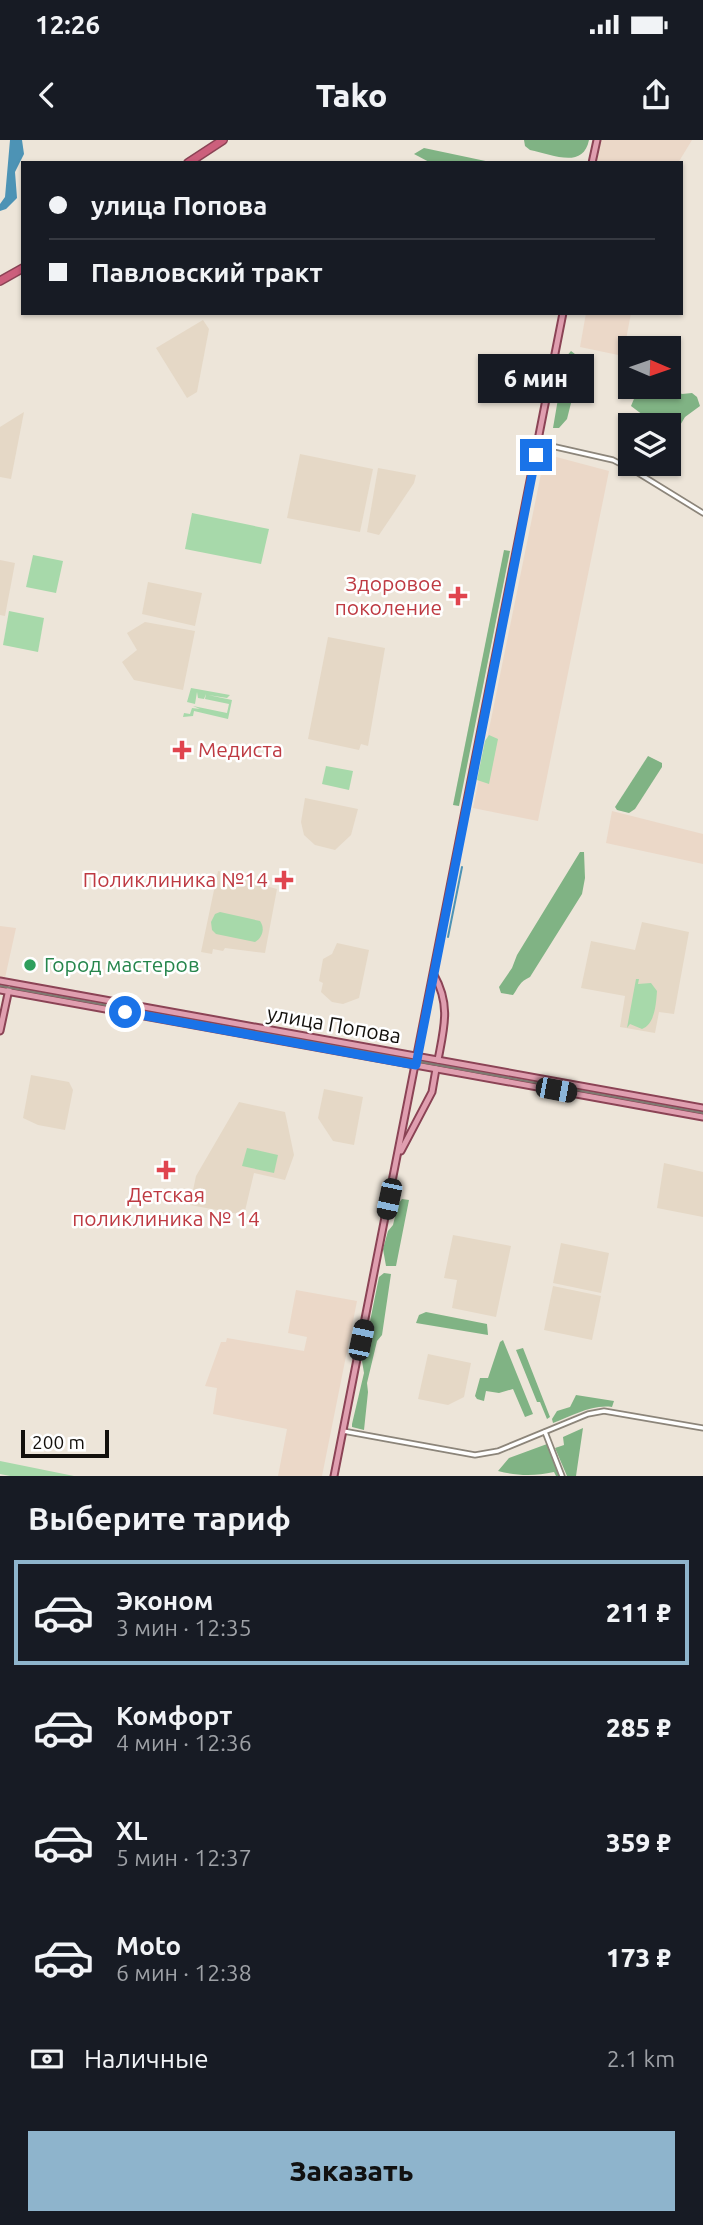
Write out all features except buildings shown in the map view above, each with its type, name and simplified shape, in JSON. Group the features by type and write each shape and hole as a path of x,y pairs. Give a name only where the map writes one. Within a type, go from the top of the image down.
{"highway":[{"path":"191,161 223,140"},
{"path":"0,281 21,269"}],"main road":[{"path":"593,161 597,140"},
{"path":"334,1476 563,315"},
{"path":"434,974 445,998 444,1027 438,1060"},
{"name":"улица Попова","path":"0,981 703,1108"},
{"path":"0,1031 10,983"},
{"name":"улица Попова","path":"0,990 703,1117"},
{"path":"316,1047 318,1038"},
{"path":"396,1163 406,1138 432,1092 436,1069"},
{"path":"508,1081 509,1073"}],"street":[{"path":"538,443 613,460 703,513"},
{"path":"343,1431 475,1455 498,1451 588,1414 604,1411 703,1428"},
{"path":"545,1432 562,1476"}],"shaded area":[{"path":"601,140 692,140 679,161 597,161"},
{"path":"586,315 631,315 627,336 618,336 618,355 580,347"},
{"path":"203,320 209,329 197,392 187,398 156,348"},
{"path":"24,412 11,479 0,477 0,427"},
{"path":"300,454 373,469 360,532 287,518"},
{"path":"545,454 609,471 538,821 473,808"},
{"path":"378,468 416,475 414,483 379,535 367,532"},
{"path":"0,560 15,563 5,616 0,615"},
{"path":"148,582 202,593 195,626 142,614"},
{"path":"145,622 195,631 183,690 134,680 122,662 137,650 127,633"},
{"path":"328,637 385,648 368,746 361,744 359,750 308,739"},
{"path":"305,798 358,809 351,835 335,850 315,845 304,835 301,822"},
{"path":"612,811 703,834 703,864 606,843"},
{"path":"218,871 267,881 266,886 277,889 265,953 225,948 223,951 213,949 212,954 201,952"},
{"path":"642,922 689,932 674,1014 659,1012 655,1033 620,1027 625,996 581,988 591,941 635,950"},
{"path":"0,926 16,928 5,978 0,977"},
{"path":"337,943 369,950 359,998 343,1004 332,1002 321,992 323,983 319,981 323,959 332,954"},
{"path":"31,1075 69,1082 73,1090 65,1130 38,1125 23,1118"},
{"path":"324,1089 363,1097 354,1145 333,1141 318,1118"},
{"path":"239,1102 285,1112 294,1155 285,1180 254,1173 244,1215 190,1205 196,1176"},
{"path":"664,1163 703,1172 703,1217 657,1208"},
{"path":"453,1235 511,1246 496,1317 452,1308 457,1280 444,1278"},
{"path":"561,1243 609,1253 601,1293 553,1283"},
{"path":"553,1286 601,1296 592,1340 544,1330"},
{"path":"296,1290 357,1301 322,1476 278,1476 287,1429 213,1414 217,1388 205,1386 221,1342 226,1342 227,1338 304,1351 307,1337 288,1333"},
{"path":"428,1354 471,1363 464,1397 448,1405 418,1399"}],"green space":[{"path":"524,140 589,140 580,155 566,158 530,150 525,146"},
{"path":"424,148 486,161 427,161 414,154"},
{"path":"571,351 588,364 582,403 571,403 567,419 559,428 553,428 565,358"},
{"path":"681,393 692,393 697,397 700,406 685,417 681,424 681,413 640,413 631,406 634,399 681,399"},
{"path":"192,513 269,529 261,564 185,549"},
{"path":"504,550 510,551 459,806 453,805"},
{"path":"33,555 63,561 56,593 26,587"},
{"path":"9,611 44,618 38,652 3,645"},
{"path":"191,688 230,695 227,698 208,695 232,700 228,719 194,711 193,716 183,717 184,713 190,714 192,708 200,709 193,706 227,713 229,704 205,699 206,694 204,699 198,698 197,692 195,704 187,702"},
{"path":"489,735 498,739 489,784 477,780 485,741"},
{"path":"648,756 662,763 662,767 635,809 629,813 617,810 615,807"},
{"path":"326,766 353,771 349,790 322,784"},
{"path":"580,852 584,852 585,878 582,894 530,977 521,983 513,995 501,993 499,987"},
{"path":"220,912 260,921 263,929 258,940 255,942 216,934 212,930 211,922 215,914"},
{"path":"636,979 639,979 638,984 651,983 657,991 652,1018 642,1029 630,1024 627,1028"},
{"path":"247,1148 278,1155 274,1173 242,1166"},
{"path":"402,1199 409,1200 396,1266 386,1266 383,1249"},
{"path":"384,1273 391,1274 382,1335 377,1341 367,1383 364,1430 352,1427 352,1424 364,1373 362,1361 379,1277"},
{"path":"426,1312 487,1324 488,1335 416,1323 419,1315"},
{"path":"503,1340 533,1414 525,1417 513,1389 499,1393 486,1391 484,1401 475,1396 480,1378 488,1378"},
{"path":"523,1348 550,1417 547,1419 540,1402 537,1402 516,1350"},
{"path":"576,1395 614,1401 612,1407 590,1409 553,1423 552,1419 557,1411 570,1407"},
{"path":"583,1428 576,1476 567,1476 555,1448 564,1445 563,1437"},
{"path":"547,1444 559,1476 554,1472 526,1475 498,1471 509,1458"},
{"path":"0,1461 74,1476 0,1474"}],"water":[{"path":"10,140 22,140 24,154 15,172 17,198 0,211 0,204 5,197"}],"waterway":[{"path":"448,937 462,867"}],"tram line":[{"path":"0,986 703,1113"}],"place":[{"name":"Здоровое поколение","path":"458,596"},
{"name":"Медиста","path":"182,750"},
{"name":"Поликлиника №14","path":"284,880"},
{"name":"Город мастеров","path":"30,965"},
{"name":"Детская поликлиника № 14","path":"166,1170"}],"route":[{"path":"125,1012 416,1065 536,455"}]}
